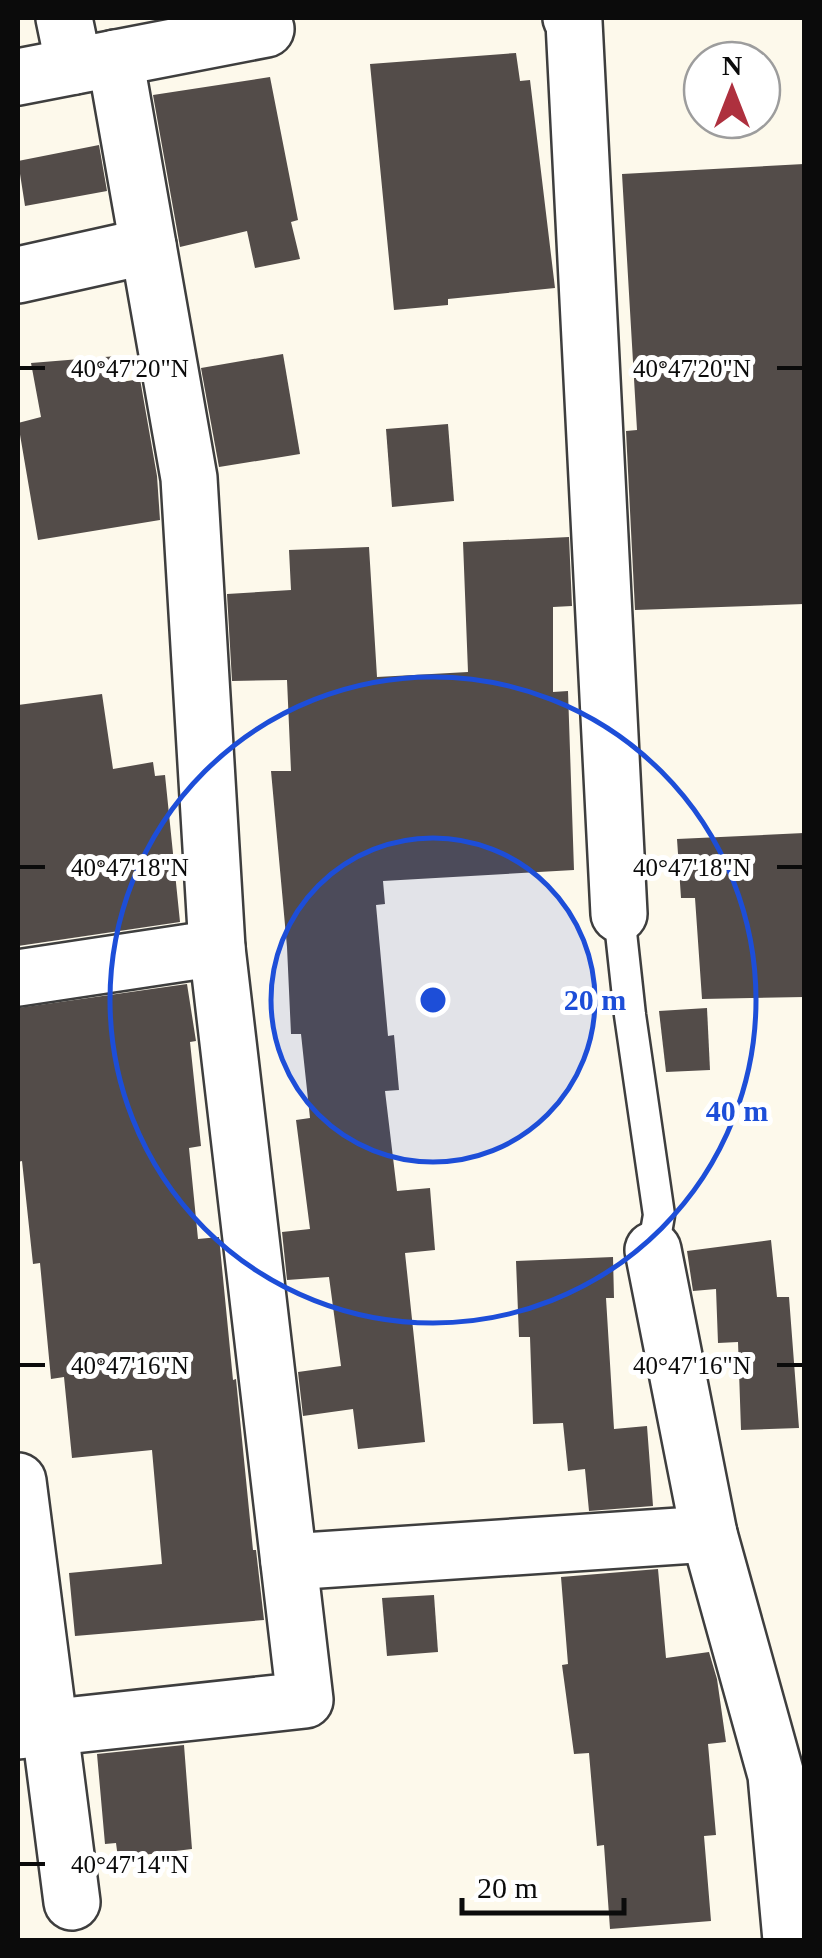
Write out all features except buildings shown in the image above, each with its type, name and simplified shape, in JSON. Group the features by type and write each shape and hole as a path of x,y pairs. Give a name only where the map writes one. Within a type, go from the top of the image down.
{"street":[{"path":"571,18 619,914"},
{"path":"18,77 84,47 266,29"},
{"path":"34,1730 305,1700 217,948 189,478 148,246 84,47"},
{"path":"18,274 148,246"},
{"path":"18,978 217,948"},
{"path":"654,1250 709,1534 776,1775 791,1940"},
{"path":"18,1481 34,1730 72,1902"},
{"path":"289,1562 709,1534"}],"lane":[{"path":"619,914 659,1215 654,1250"}]}
